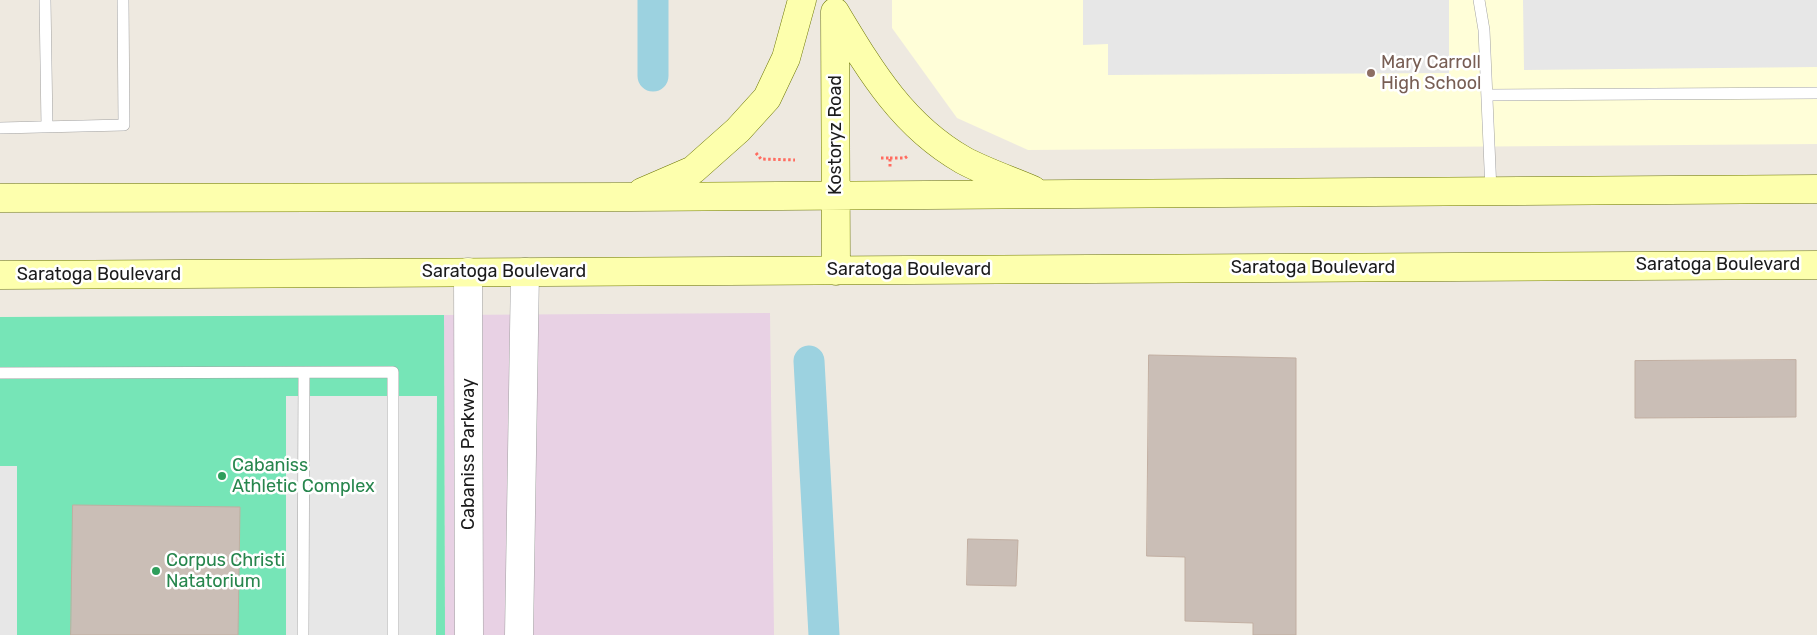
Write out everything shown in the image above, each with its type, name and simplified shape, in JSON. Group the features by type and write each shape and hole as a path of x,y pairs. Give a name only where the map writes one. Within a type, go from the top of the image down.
{"main road":[{"path":"631,197 693,170 738,130 767,98 786,58 802,0"},
{"path":"835,6 875,76 901,110 923,133 964,160 1044,194"},
{"name":"Kostoryz Road","path":"835,6 836,271"},
{"path":"0,198 836,196 1817,189"},
{"name":"Saratoga Boulevard","path":"0,275 1817,265"}],"street":[{"name":"Cabaniss Parkway","path":"468,272 469,635"},
{"path":"519,635 525,272"}],"lane":[{"path":"45,0 47,127"},
{"path":"0,128 124,125 123,0"},
{"path":"1480,0 1484,30 1491,191"},
{"path":"1487,94 1817,93"},
{"path":"0,373 394,372 393,635"},
{"path":"303,635 304,373"}],"path":[{"path":"755,151 761,158 796,160"},
{"path":"882,158 890,158 890,168"},
{"path":"784,159 784,167"}],"shaded area":[{"name":"Mary Carroll High School","path":"892,0 1817,0 1817,144 1028,150 957,118 892,28"},
{"path":"1083,0 1449,0 1449,73 1108,75 1108,44 1083,45"},
{"path":"1523,0 1817,0 1817,67 1524,70"},
{"path":"770,313 774,635 445,635 444,315"},
{"path":"286,396 437,396 436,635 286,635"},
{"path":"0,466 17,466 17,635 0,635"}],"green space":[{"name":"Cabaniss Athletic Complex","path":"444,315 445,635 0,635 0,317"}],"building":[{"path":"1149,355 1296,358 1296,635 1253,635 1253,623 1185,621 1185,557 1147,556"},
{"path":"1796,360 1796,417 1635,418 1635,361"},
{"name":"Corpus Christi Natatorium","path":"73,505 240,507 238,635 71,635"},
{"path":"968,539 1018,540 1016,586 967,585"}],"waterway":[{"path":"653,0 653,76"},
{"path":"809,361 824,635"}],"place":[{"name":"Mary Carroll High School","path":"1371,73"},
{"name":"Cabaniss Athletic Complex","path":"222,476"},
{"name":"Corpus Christi Natatorium","path":"156,571"}]}
